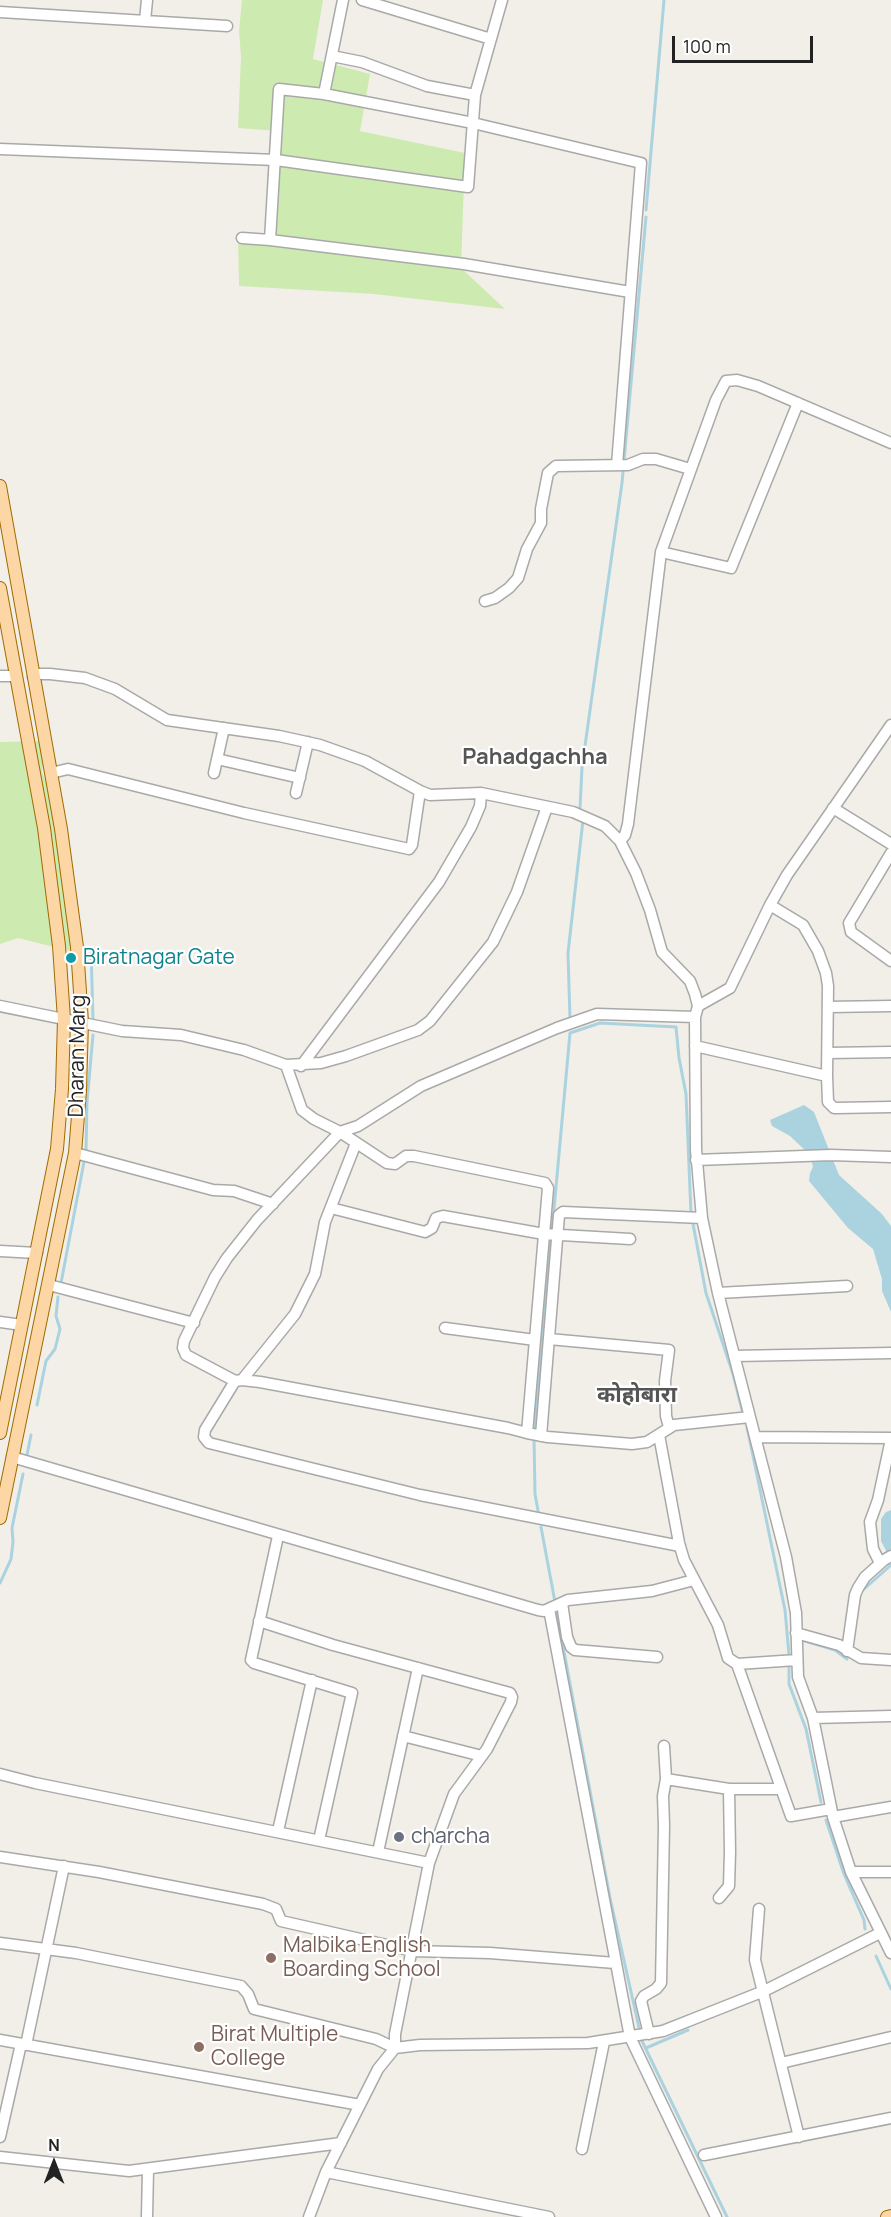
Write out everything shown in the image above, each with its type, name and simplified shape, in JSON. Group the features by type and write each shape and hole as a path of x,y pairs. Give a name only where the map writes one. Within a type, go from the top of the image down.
{"main road":[{"name":"Dharan Marg","path":"0,486 61,829 77,947 82,1022 75,1153 0,1518"},
{"name":"Dharan Marg","path":"0,588 45,840 59,946 64,1018 57,1149 22,1326 6,1378 0,1433"}],"street":[{"path":"145,21 147,0"},
{"path":"324,94 343,0"},
{"path":"362,0 491,39"},
{"path":"0,149 276,160 468,187 475,95 502,0"},
{"path":"0,12 227,26"},
{"path":"332,56 362,62 427,86 475,95"},
{"path":"270,240 279,89 324,94 472,123 640,163 630,292 623,465"},
{"path":"242,238 464,264 630,292"},
{"path":"620,841 625,835 628,824 661,552 716,400 726,381 737,380 758,386 891,443"},
{"path":"661,552 731,568 798,403"},
{"path":"485,601 495,598 518,578 527,549 541,523 545,486 548,473 552,468 562,465 623,465 643,459 656,459 690,469"},
{"path":"33,676 50,674 85,678 115,689 167,720 308,742 364,761 430,795 481,793 573,812 605,826 620,841 646,900 662,952 690,981 698,1006 695,1017 696,1160 702,1218 718,1293 786,1557 795,1613 798,1677 813,1718 832,1813 851,1872 891,1953"},
{"path":"0,676 16,676"},
{"path":"698,1006 730,988 770,905 832,808 891,725"},
{"path":"214,773 224,728"},
{"path":"296,793 308,742"},
{"path":"217,759 300,778"},
{"path":"51,773 68,769 244,813 409,849 412,844 420,791"},
{"path":"301,1066 439,882 471,827 480,806 481,793"},
{"path":"0,1006 122,1031 181,1035 244,1050 286,1065 301,1066 346,1056 418,1030 430,1021 493,942 517,892 547,807"},
{"path":"832,808 891,844"},
{"path":"891,853 849,923 851,932 891,961"},
{"path":"770,905 803,925 809,932 826,973 828,1099 834,1108 891,1107"},
{"path":"828,1007 891,1006"},
{"path":"695,1017 597,1014 421,1086 358,1126 340,1132 273,1203 226,1258 184,1341 183,1348 186,1355 239,1381 541,1436 632,1444 647,1442 659,1436 669,1427 683,1423 750,1417"},
{"path":"695,1046 827,1076"},
{"path":"828,1053 891,1052"},
{"path":"286,1065 302,1110 392,1164 406,1156 414,1156 545,1183 548,1188 526,1433"},
{"path":"356,1143 324,1228 315,1274 295,1314 239,1381 205,1430 204,1437 208,1443 420,1495 680,1546"},
{"path":"75,1153 213,1190 234,1191 273,1203"},
{"path":"696,1160 831,1155 891,1157"},
{"path":"331,1208 425,1232 432,1228 435,1218 443,1216 544,1234 630,1239"},
{"path":"541,1436 559,1215 563,1212 702,1218"},
{"path":"0,1251 37,1253"},
{"path":"49,1285 194,1323"},
{"path":"718,1293 847,1286"},
{"path":"0,1322 22,1326"},
{"path":"445,1328 535,1340"},
{"path":"549,1339 669,1350 665,1381 666,1416 669,1427"},
{"path":"734,1356 891,1353"},
{"path":"659,1436 684,1560 718,1625 728,1658 737,1664 791,1816 891,1807"},
{"path":"755,1437 891,1439 878,1500 870,1522 873,1549 885,1560 865,1577 855,1595 847,1651"},
{"path":"12,1457 538,1610 549,1609 568,1600 651,1591 694,1580"},
{"path":"278,1536 252,1649 252,1662 352,1693 319,1840"},
{"path":"562,1603 567,1636 571,1647 575,1650 657,1657"},
{"path":"549,1609 630,2037 716,2217"},
{"path":"259,1621 333,1645 510,1693 512,1702 482,1756 454,1794 429,1863 395,2034 396,2048 378,2069 326,2172 309,2217"},
{"path":"796,1633 839,1645 861,1658 891,1660"},
{"path":"737,1664 798,1660"},
{"path":"378,1852 418,1668"},
{"path":"278,1831 312,1680"},
{"path":"813,1718 891,1716"},
{"path":"403,1736 482,1756"},
{"path":"649,2034 641,2001 661,1983 663,1796 666,1779 664,1746"},
{"path":"0,1774 429,1863"},
{"path":"666,1779 729,1789 781,1789"},
{"path":"719,1898 729,1886 729,1789"},
{"path":"0,1857 64,1866 263,1904 276,1909 281,1921 413,1951 490,1953 615,1963"},
{"path":"0,2137 47,1949 64,1866"},
{"path":"851,1872 891,1872"},
{"path":"759,1909 755,1960 799,2137"},
{"path":"0,1943 76,1953 241,1986 248,1994 254,2009 376,2039 396,2048 420,2045 553,2045 604,2042 663,2031 764,1991 880,1933"},
{"path":"781,2063 891,2037"},
{"path":"0,2040 360,2105"},
{"path":"582,2149 604,2042"},
{"path":"705,2155 891,2118"},
{"path":"0,2157 129,2172 341,2144"},
{"path":"147,2170 147,2217"},
{"path":"326,2172 502,2212 549,2217"}],"green space":[{"path":"242,0 323,0 313,59 370,74 360,131 465,153 461,268 505,309 374,294 239,286 238,236 269,240 277,131 238,128 241,57 239,31"},
{"path":"45,741 42,772 57,807 78,953 18,938 0,944 0,742"}],"water":[{"path":"804,1105 814,1112 839,1175 882,1214 891,1226 891,1312 882,1291 882,1279 873,1249 848,1228 809,1181 813,1167 810,1155 790,1136 772,1126 770,1120"},
{"path":"891,1510 891,1560 881,1541 881,1519 886,1512"}],"waterway":[{"path":"646,210 664,0"},
{"path":"580,808 582,767 622,483 646,217"},
{"path":"570,1019 568,953 583,820"},
{"path":"91,950 93,1019"},
{"path":"552,1231 570,1033 600,1023 676,1027 686,1094 691,1214"},
{"path":"86,1151 87,1102 93,1035"},
{"path":"61,1283 84,1162"},
{"path":"693,1224 706,1293 733,1374 743,1414"},
{"path":"534,1430 551,1238"},
{"path":"37,1405 46,1361 55,1349 60,1329 56,1316 58,1297"},
{"path":"747,1427 785,1610 789,1655"},
{"path":"26,1460 31,1435"},
{"path":"534,1437 535,1494 539,1516"},
{"path":"0,1583 11,1559 12,1528 23,1474"},
{"path":"541,1527 555,1602"},
{"path":"863,1590 891,1565"},
{"path":"557,1614 610,1898 640,2032"},
{"path":"805,1641 835,1650 847,1659"},
{"path":"789,1668 789,1684 806,1729 821,1802"},
{"path":"826,1820 844,1874 864,1920 865,1929"},
{"path":"876,1956 891,1989"},
{"path":"659,2027 688,2016"},
{"path":"646,2048 688,2030"},
{"path":"642,2041 727,2217"}],"place":[{"name":"Biratnagar Gate","path":"71,958"},
{"name":"charcha","path":"399,1837"},
{"name":"Malbika English Boarding School","path":"271,1958"},
{"name":"Birat Multiple College","path":"199,2047"}],"district":[{"name":"Pahadgachha","path":"535,758"},
{"name":"कोहोबारा","path":"637,1396"}]}
